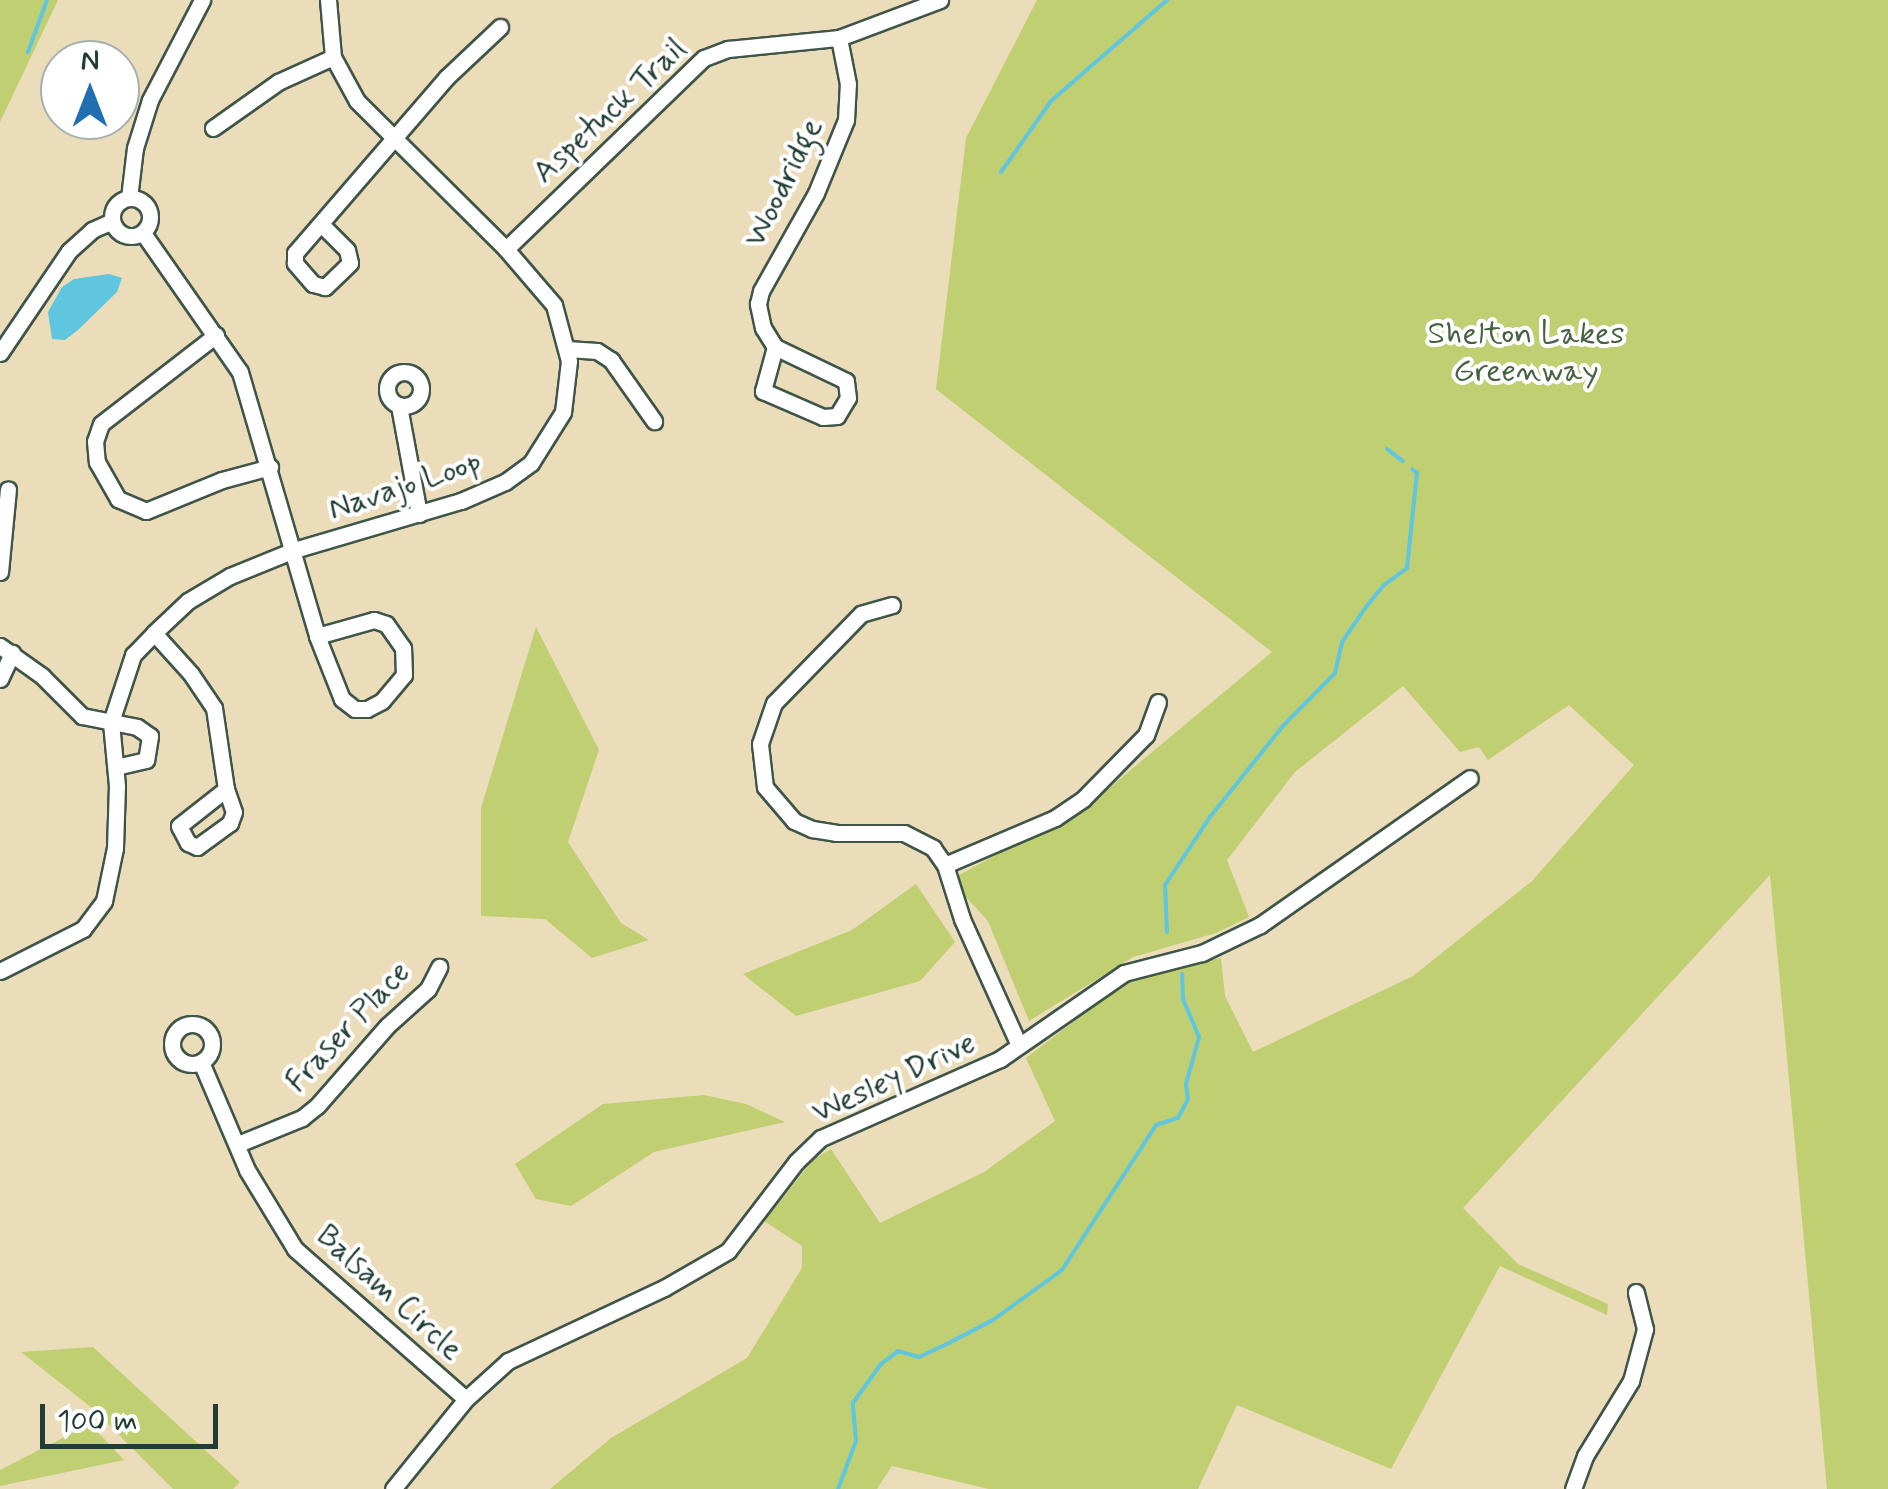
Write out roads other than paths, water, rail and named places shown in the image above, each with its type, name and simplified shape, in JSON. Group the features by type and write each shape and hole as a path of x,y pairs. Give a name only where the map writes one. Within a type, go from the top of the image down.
{"street":[{"path":"129,198 135,148 150,100 202,0"},
{"name":"Navajo Loop","path":"0,971 83,928 104,902 115,848 116,767 110,722 133,656 154,633 188,601 230,576 294,550 494,488 531,463 563,412 570,377 567,349 549,296 344,84 333,58 328,0"},
{"name":"Aspetuck Trail","path":"506,248 704,58 742,48 839,38 940,0"},
{"path":"322,225 446,76 500,26"},
{"name":"Woodridge","path":"775,346 763,390 822,417 838,416 849,392 842,376 775,346 759,316 759,298 816,193 846,120 848,84 839,38"},
{"path":"213,128 269,88 333,58"},
{"path":"112,221 116,206 129,198"},
{"path":"129,198 148,208 151,218 143,233"},
{"path":"112,221 127,236 143,233"},
{"path":"0,353 70,251 92,230 112,221"},
{"path":"143,233 240,372 318,636 342,699 354,710 382,701 404,674 403,648 386,624 374,620 318,636"},
{"path":"216,335 101,424 95,441 97,462 118,500 146,511 222,480 270,467"},
{"path":"567,349 597,351 610,360 654,420"},
{"path":"399,406 420,514"},
{"path":"0,572 8,489"},
{"path":"892,605 861,614 774,703 764,722 760,768 766,787 794,821 836,833 904,833 933,848 945,865 962,918 1018,1043"},
{"path":"154,633 192,674 214,708 226,790"},
{"path":"0,679 6,650 82,716 137,727 150,736 151,749 146,760 116,767"},
{"path":"945,865 1055,818 1084,798 1146,735 1158,702"},
{"name":"Wesley Drive","path":"393,1489 466,1399 508,1360 677,1281 728,1251 796,1162 821,1138 1000,1060 1018,1043 1124,973 1202,953 1260,926 1470,778"},
{"name":"Fraser Place","path":"238,1144 302,1118 316,1106 387,1026 428,988 439,966"},
{"name":"Balsam Circle","path":"201,1062 261,1195 296,1248 322,1277 466,1399"},
{"path":"1573,1489 1585,1456 1610,1418 1636,1366 1645,1329 1636,1292"}],"water":[{"path":"109,274 122,278 117,292 65,340 52,339 48,312 62,287 74,279"}],"waterway":[{"path":"28,52 47,0"},
{"path":"1001,172 1051,101 1167,0"},
{"path":"1387,449 1403,461"},
{"path":"1167,932 1165,885 1210,817 1282,727 1335,673 1342,642 1366,607 1384,585 1407,568 1417,473 1412,469"},
{"path":"838,1489 856,1441 853,1403 881,1364 898,1351 919,1357 943,1346 993,1320 1062,1270 1156,1125 1178,1118 1188,1099 1186,1084 1199,1037 1183,999 1182,974"}],"park label":[{"name":"Shelton Lakes Greenway","path":"1526,354"}]}
